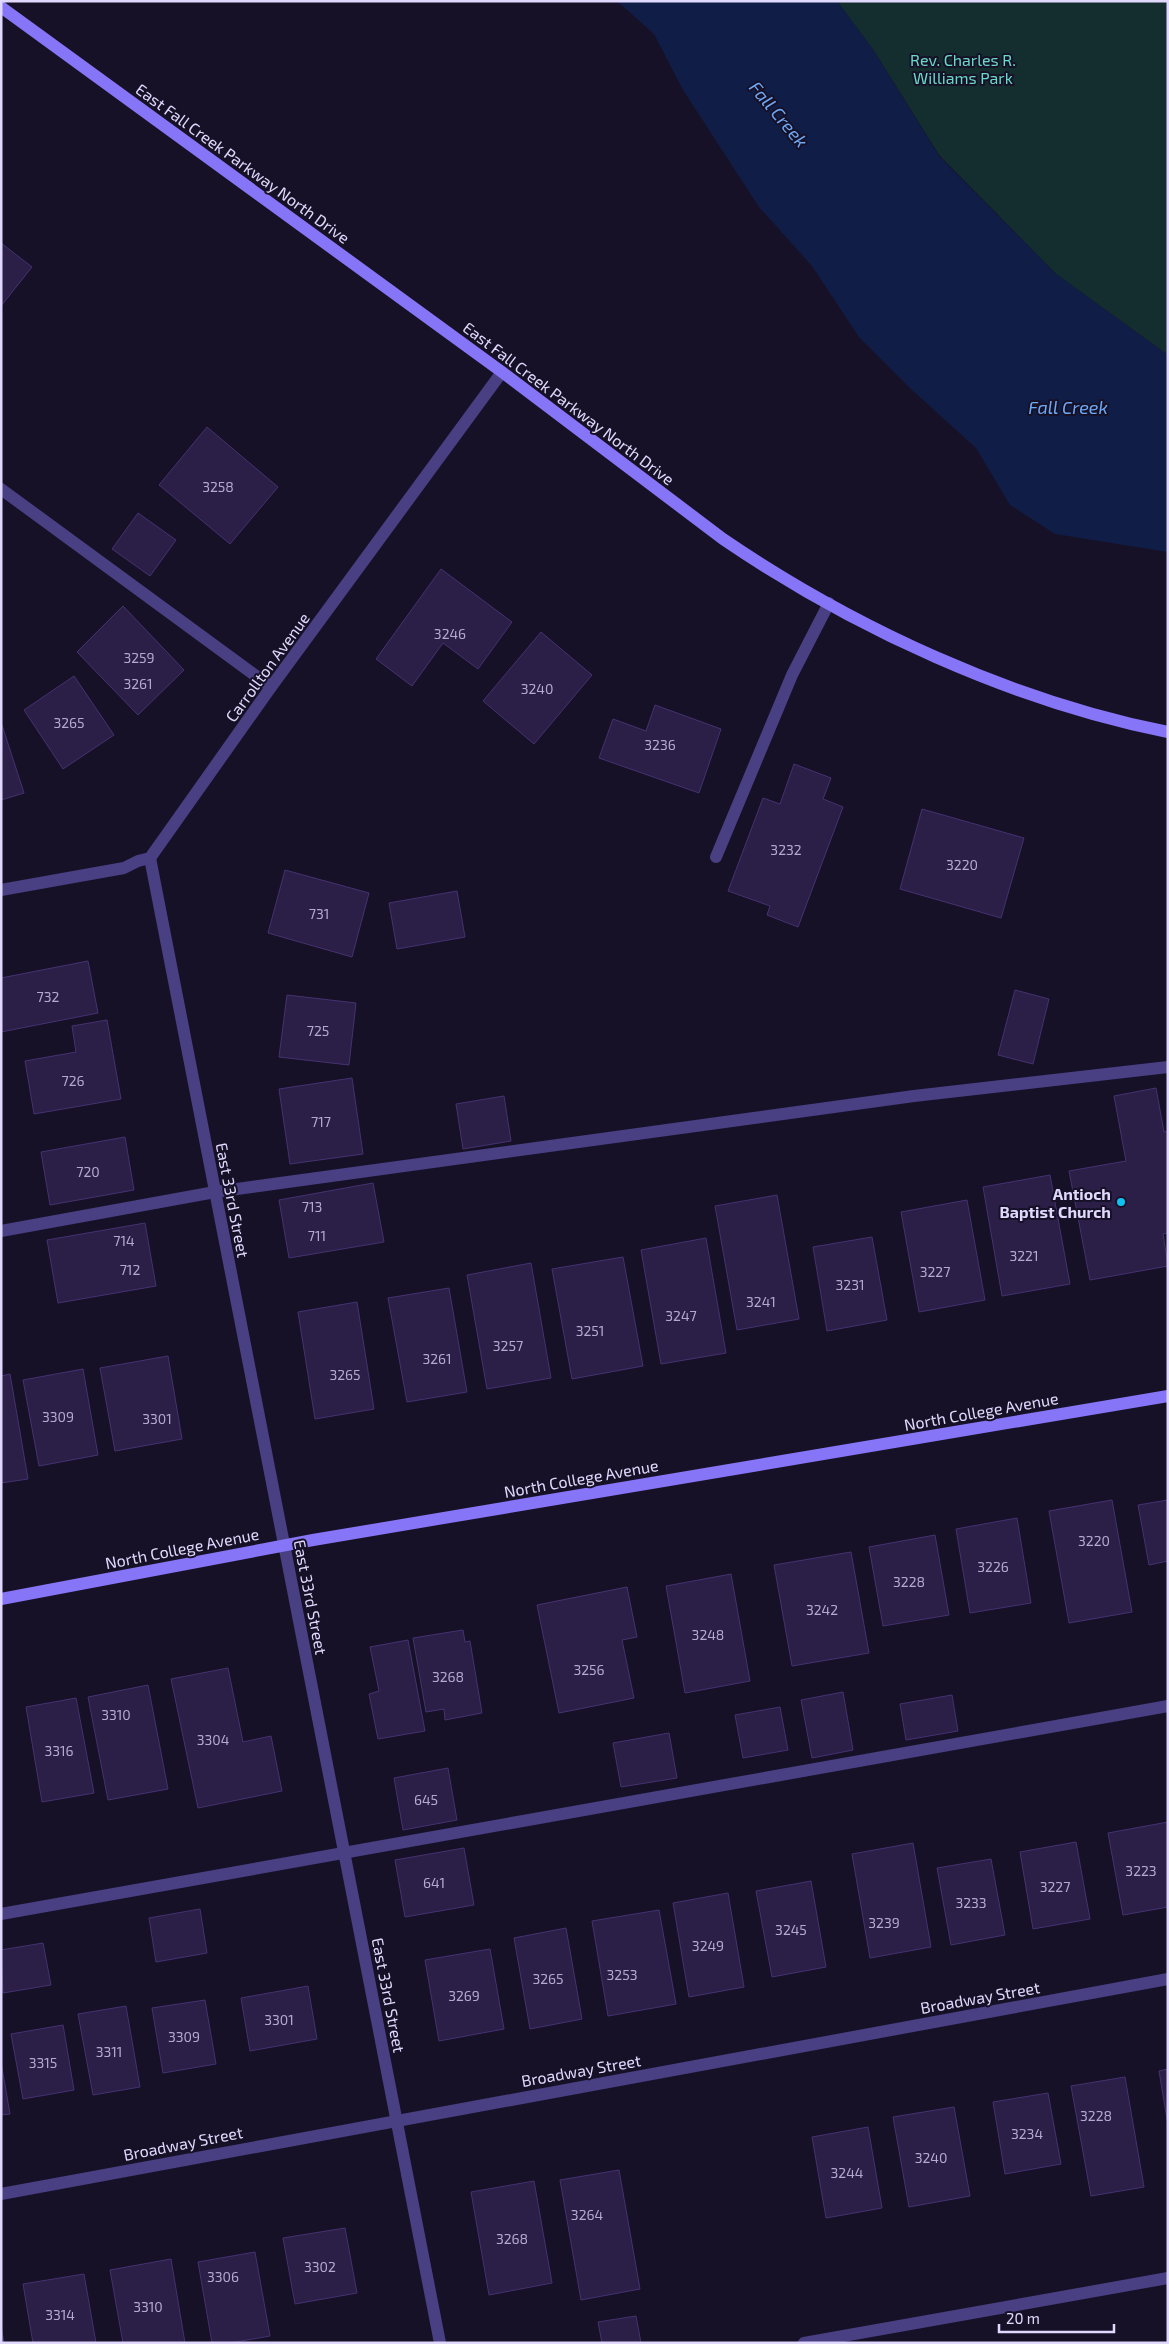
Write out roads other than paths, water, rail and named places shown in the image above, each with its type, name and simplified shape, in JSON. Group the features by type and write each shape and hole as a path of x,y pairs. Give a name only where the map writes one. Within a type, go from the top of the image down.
{"main road":[{"name":"East Fall Creek Parkway North Drive","path":"1,6 502,372 723,539 797,587 925,651 1006,685 1074,707 1168,732"},
{"name":"North College Avenue","path":"1,1599 284,1545 1168,1396"}],"street":[{"name":"Carrollton Avenue","path":"150,858 271,687 502,372"},
{"path":"1,489 271,687"},
{"path":"716,857 792,675 829,603"},
{"path":"1,890 124,868 138,861 150,858"},
{"name":"East 33rd Street","path":"150,858 440,2343"},
{"path":"1,1231 215,1192 914,1096 1168,1067"},
{"path":"1,1914 1168,1706"},
{"name":"Broadway Street","path":"1,2194 1168,1979"},
{"path":"804,2343 1168,2278"}],"water":[{"name":"Fall Creek","path":"617,1 837,1 874,51 939,156 1056,274 1168,355 1168,552 1055,534 1010,505 976,448 910,388 859,337 812,266 759,207 683,90 654,34"}],"place":[{"name":"Antioch Baptist Church","path":"1121,1202"}],"park label":[{"name":"Rev. Charles R. Williams Park","path":"963,68"}]}
